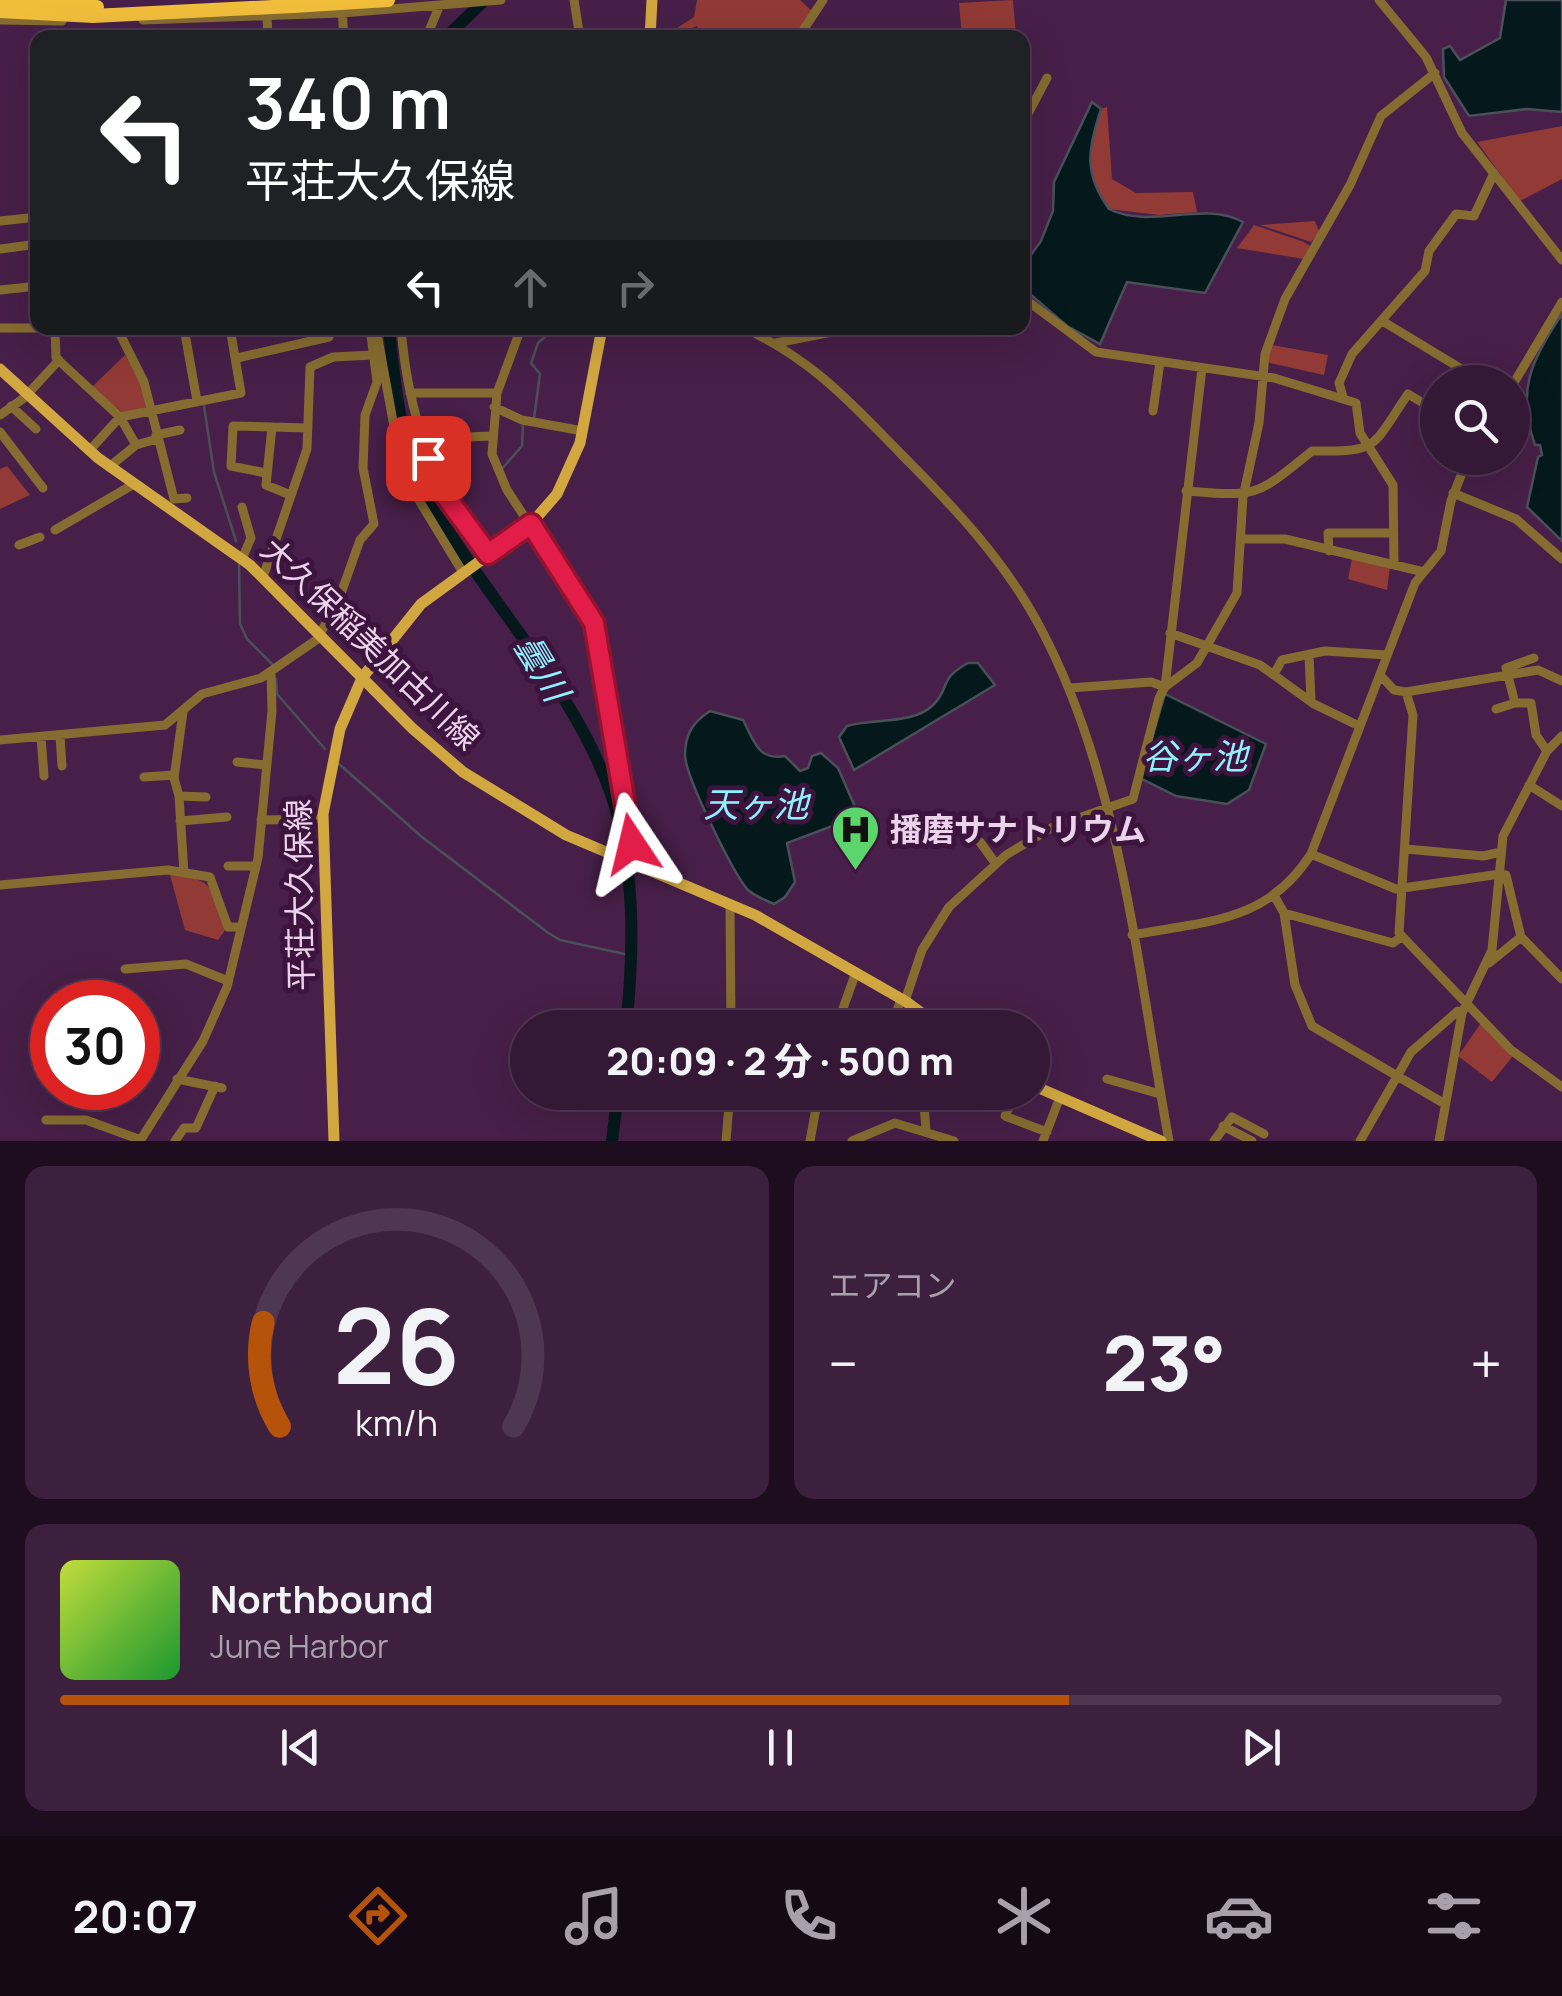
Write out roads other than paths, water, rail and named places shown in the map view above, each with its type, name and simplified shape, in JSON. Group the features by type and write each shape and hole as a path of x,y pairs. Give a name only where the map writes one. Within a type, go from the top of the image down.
{"highway":[{"path":"0,11 113,16 388,0"},
{"path":"0,2 94,7 293,6"}],"main road":[{"path":"650,30 652,0"},
{"name":"平荘大久保線","path":"334,1141 323,818 330,760 362,678 421,604 531,524 557,494 583,431 601,335"},
{"name":"大久保稲美加古川線","path":"0,369 109,466 242,558 454,765 539,820 730,904 856,972 915,1010"},
{"path":"1050,1093 1161,1141"}],"street":[{"path":"340,0 343,30"},
{"path":"0,20 267,16 501,0"},
{"path":"574,0 579,30"},
{"path":"803,30 823,0"},
{"path":"1380,0 1435,72 1462,133 1562,260"},
{"path":"429,30 439,6"},
{"path":"267,16 268,30"},
{"path":"1070,688 1151,682 1165,687 1186,676 1208,646 1235,599 1244,539 1243,497 1259,423 1265,354 1285,299 1350,184 1372,129 1403,95 1435,72"},
{"path":"1030,110 1047,78"},
{"path":"1343,397 1339,384 1347,362 1424,271 1429,251 1456,214 1474,216 1494,173"},
{"path":"0,222 30,218"},
{"path":"0,249 30,245"},
{"path":"0,290 30,287"},
{"path":"1524,365 1562,302"},
{"path":"1030,303 1096,352 1263,378 1356,403 1360,433 1393,485 1394,563"},
{"path":"1384,322 1456,365"},
{"path":"0,328 30,328"},
{"path":"56,335 59,360 120,416 136,445"},
{"path":"120,335 144,382 174,499 187,498"},
{"path":"185,335 197,401"},
{"path":"89,450 120,416 240,393 232,335"},
{"path":"237,358 318,335"},
{"path":"330,335 333,356"},
{"path":"0,740 154,728 182,712 202,694 270,673 321,635 340,599 360,540 374,524 364,478 365,421 377,382 373,335"},
{"path":"374,335 404,467 464,571"},
{"path":"402,335 410,394 428,458 442,491 486,555"},
{"path":"518,335 497,393 490,436 502,482 594,623 606,708 638,866"},
{"path":"759,335 831,380 986,545 1039,625 1070,688 1106,808 1169,1141"},
{"path":"776,343 817,335"},
{"path":"263,577 288,494 306,454 310,367 333,356 373,355"},
{"path":"0,415 28,393 59,360"},
{"path":"1153,412 1160,362"},
{"path":"900,1010 922,950 943,917 996,864 1052,828 1133,800 1165,687 1202,368"},
{"path":"410,394 497,393"},
{"path":"1186,491 1243,497 1273,484 1312,451 1347,453 1368,448 1408,394 1420,401"},
{"path":"11,406 36,428"},
{"path":"494,407 522,420 583,431"},
{"path":"350,420 365,421"},
{"path":"266,473 231,466 232,426 308,428"},
{"path":"272,427 266,473 269,488 288,494"},
{"path":"109,466 136,445 180,430"},
{"path":"0,432 31,478 43,488"},
{"path":"421,439 490,436"},
{"path":"404,467 428,458"},
{"path":"1132,935 1236,916 1275,898 1311,854 1416,583 1441,551 1461,475"},
{"path":"54,530 98,509 134,484"},
{"path":"1453,494 1516,518 1562,559"},
{"path":"242,507 251,538 242,558"},
{"path":"1329,551 1328,533 1394,533"},
{"path":"20,546 40,537"},
{"path":"1244,539 1285,539 1424,572"},
{"path":"1170,633 1274,674 1311,702 1359,726"},
{"path":"1274,674 1282,660 1309,654 1387,655"},
{"path":"1309,654 1311,702"},
{"path":"1515,704 1508,666 1534,658"},
{"path":"1380,674 1394,690 1406,692 1538,670 1562,681"},
{"path":"46,1120 86,1120 140,1140 218,1012 256,866 272,711 270,673"},
{"path":"1406,692 1413,715 1402,936 1511,1050 1562,1088"},
{"path":"1496,710 1530,701 1536,736 1546,752"},
{"path":"182,712 174,775 184,873"},
{"path":"60,736 62,766"},
{"path":"1489,963 1506,826 1546,752 1562,736"},
{"path":"41,737 44,776"},
{"path":"237,762 265,764"},
{"path":"144,777 174,775"},
{"path":"1529,785 1562,806"},
{"path":"179,796 206,797"},
{"path":"180,821 227,817"},
{"path":"262,820 323,818"},
{"path":"980,842 996,864"},
{"path":"1406,849 1483,856 1501,852"},
{"path":"1311,854 1402,888 1506,876 1521,937 1562,980"},
{"path":"228,866 256,866"},
{"path":"0,885 168,870 210,877 228,926 241,927"},
{"path":"1275,898 1284,914 1296,985 1312,1026 1446,1104"},
{"path":"730,904 731,1010"},
{"path":"1284,914 1393,943 1402,936"},
{"path":"1439,1141 1465,1002 1489,963 1521,937"},
{"path":"125,969 186,964 228,981"},
{"path":"842,1010 856,972"},
{"path":"1360,1141 1411,1052 1458,1011 1462,1013"},
{"path":"174,1141 182,1130 196,1128 218,1087 178,1079"},
{"path":"1107,1079 1160,1094"},
{"path":"1008,1110 1006,1116 1045,1137 1060,1097"},
{"path":"726,1141 729,1110"},
{"path":"810,1141 816,1110"},
{"path":"924,1110 926,1130"},
{"path":"1214,1141 1232,1117 1264,1134"},
{"path":"852,1141 894,1123 954,1141"},
{"path":"1223,1126 1252,1141"}],"water":[{"path":"1506,0 1562,0 1562,112 1527,109 1469,116 1444,77 1443,49 1450,46 1460,60 1500,38"},
{"path":"1092,102 1101,109 1090,160 1095,184 1109,209 1142,217 1210,214 1243,222 1205,293 1127,282 1100,344 1067,326 1030,294 1030,256 1053,211 1054,182"},
{"path":"1562,314 1562,541 1527,507 1538,457 1542,455 1530,429 1530,377 1542,346"},
{"path":"968,663 978,663 995,685 854,770 839,737 847,726 915,716 925,711 938,699 952,674"},
{"name":"谷ヶ池","path":"1165,694 1266,744 1249,790 1227,804 1176,796 1140,778"},
{"name":"天ヶ池","path":"710,711 743,720 763,752 785,756 800,771 808,768 812,756 821,753 838,768 859,816 787,843 795,882 785,897 774,904 750,891 740,879 687,766 688,735"}],"waterway":[{"name":"曇川","path":"453,30 485,0"},
{"name":"曇川","path":"390,335 403,427 422,483 468,561 572,712 611,794 629,880 631,970 628,1010"},
{"path":"534,418 540,374 531,363 538,343 547,335"},
{"path":"204,406 214,472 236,541"},
{"path":"501,470 522,446 523,424"},
{"path":"239,565 240,624 247,639 272,664"},
{"path":"276,679 277,694 325,749"},
{"path":"339,764 422,837 547,932 560,940 634,956"},
{"name":"曇川","path":"612,1141 616,1110"}],"place":[{"name":"播磨サナトリウム","path":"855,872"}]}
